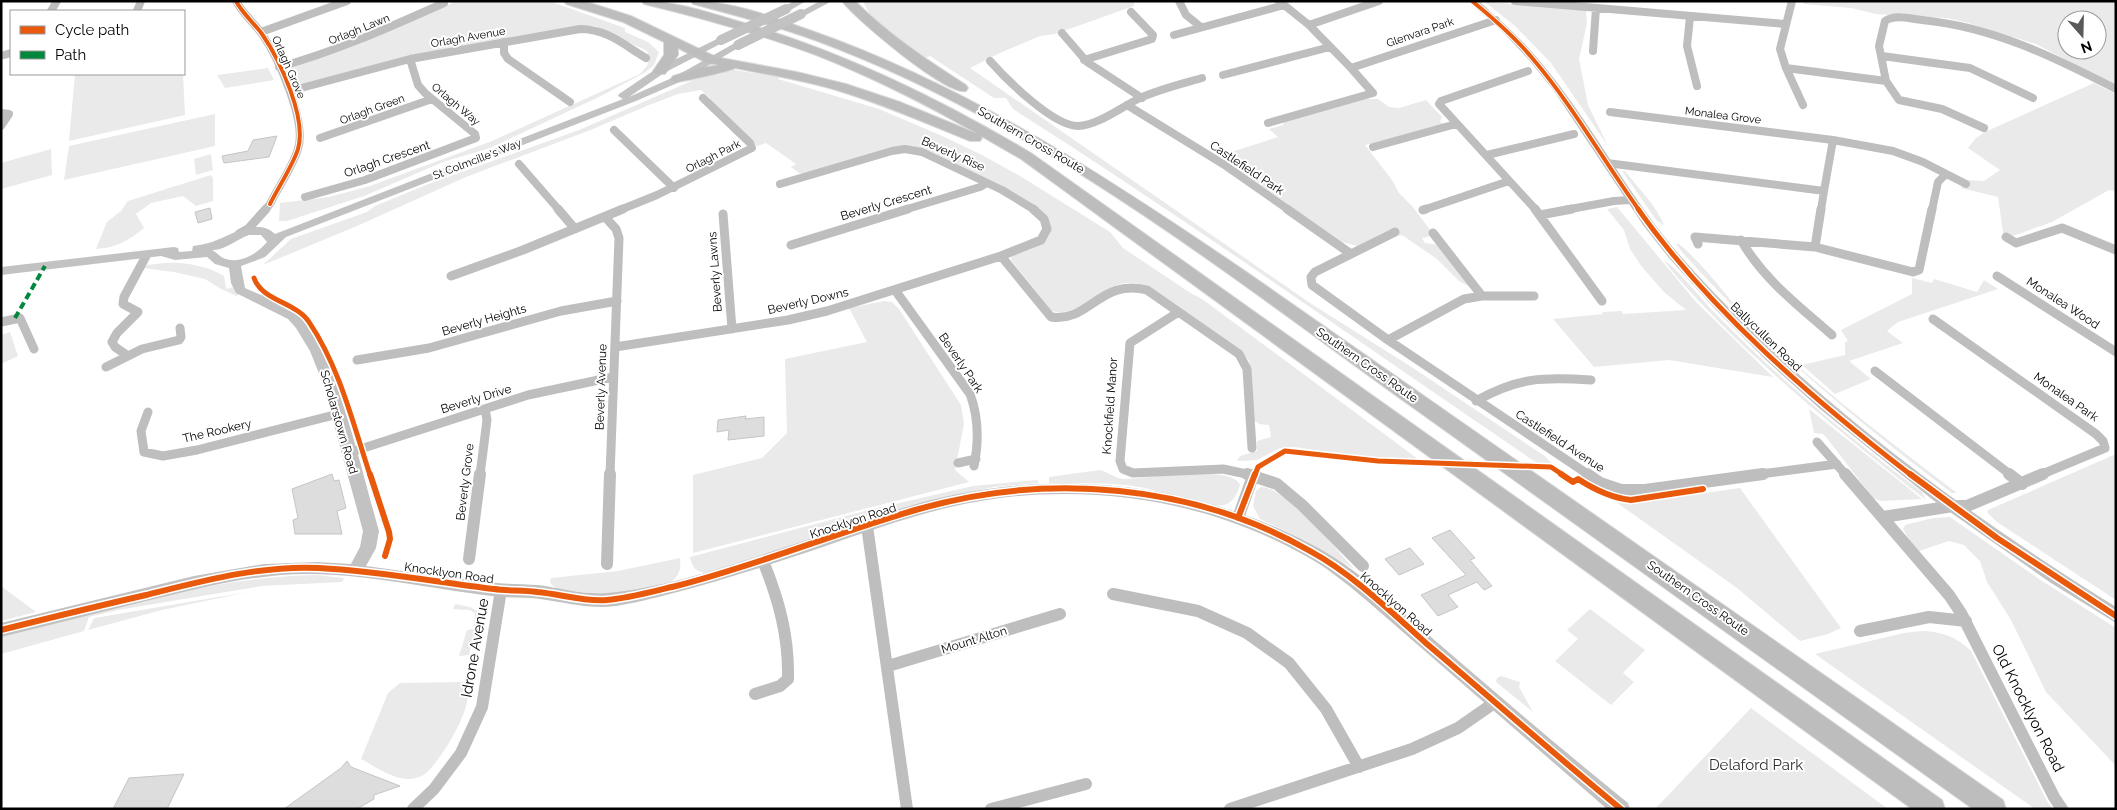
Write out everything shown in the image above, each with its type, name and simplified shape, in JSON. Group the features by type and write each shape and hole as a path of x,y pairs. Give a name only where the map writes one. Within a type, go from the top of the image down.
{"highway":[{"path":"570,1 627,19 712,60 841,87 896,105 978,140 1103,210"},
{"name":"Southern Cross Route","path":"648,1 729,22 804,47 874,75 930,101 1026,156 1932,809"},
{"name":"Southern Cross Route","path":"697,1 773,21 890,66 951,94 1065,158 1232,269 1994,809"},
{"path":"848,1 859,7 866,19 915,58 1048,141 1065,158"},
{"path":"660,71 672,55 671,40"},
{"path":"678,78 700,72 750,67"}],"street":[{"name":"Orlagh Grove","path":"236,1 239,7 250,17 255,27 261,32 279,66 290,91 301,132 298,149 260,226 266,235"},
{"path":"261,32 347,1"},
{"name":"St Colmcille's Way","path":"599,111 660,71 802,1"},
{"name":"St Colmcille's Way","path":"266,235 282,234 632,99 678,78 828,1"},
{"path":"1179,1 1186,15 1201,27"},
{"path":"1309,25 1379,1"},
{"name":"Ballycullen Road","path":"1472,1 1518,40 1546,72 1631,200 1658,237 1688,272 1760,346 1848,424 1953,506 2116,616"},
{"path":"1515,1 1785,24"},
{"path":"1792,1 1780,49 1802,105"},
{"name":"Orlagh Lawn","path":"279,66 316,57 352,44 444,3"},
{"path":"1174,35 1281,3 1309,25 1351,68 1373,94 1268,123"},
{"path":"1593,51 1596,8"},
{"path":"1084,60 1152,39 1153,35 1131,12"},
{"path":"1690,17 1686,46 1697,86"},
{"path":"1984,128 1942,109 1899,100 1886,81 1879,46 1885,21 1888,18 1939,20 1970,26 2018,40 2116,89"},
{"name":"Glenvara Park","path":"1351,68 1496,20"},
{"name":"Orlagh Avenue","path":"290,91 410,59 580,29 595,29 646,58"},
{"path":"1062,33 1084,60 1142,98"},
{"path":"504,42 504,53 508,59 570,102"},
{"path":"1224,75 1330,47"},
{"path":"1882,56 1970,68 2033,98"},
{"name":"Orlagh Way","path":"410,59 418,85 475,134 476,138"},
{"path":"990,61 1013,85 1063,122 1070,125 1086,124 1142,98 1202,78"},
{"path":"1786,68 1886,81"},
{"path":"1528,71 1441,101 1439,104 1540,215 1602,301"},
{"name":"Orlagh Park","path":"451,276 575,229 674,188 752,148 750,143 703,98"},
{"name":"Orlagh Green","path":"320,138 432,99"},
{"name":"Castlefield Park","path":"1127,105 1223,164 1351,254"},
{"name":"Monalea Grove","path":"1610,112 1833,140 1893,151 1923,162 1966,184"},
{"path":"1,113 9,114 1,126"},
{"path":"1373,147 1456,124"},
{"path":"614,130 674,188"},
{"path":"1486,155 1574,134"},
{"name":"Orlagh Crescent","path":"305,197 365,180 476,138"},
{"path":"1815,247 1833,140"},
{"name":"Beverly Rise","path":"780,184 905,149 922,152 987,183 1034,210 1046,223 1046,230 1041,240 1001,256"},
{"path":"1607,163 1824,192"},
{"path":"519,164 575,229"},
{"path":"1698,244 1695,237 1815,247 1917,272 1938,182 1946,174"},
{"path":"1423,210 1510,181"},
{"name":"Beverly Crescent","path":"791,245 980,187 987,183"},
{"path":"1540,215 1614,201 1631,200"},
{"name":"Orlagh Grove","path":"236,235 248,229 270,204"},
{"name":"Beverly Lawns","path":"723,214 732,328"},
{"name":"Beverly Avenue","path":"605,217 616,229 619,238 607,564"},
{"path":"2006,237 2016,243 2062,228 2116,250"},
{"path":"1,271 165,254 209,247 236,235 253,231 266,235 267,250 247,265 246,281 257,297"},
{"path":"1351,254 1394,232"},
{"path":"1433,233 1482,296"},
{"path":"1741,240 1752,258 1771,278 1832,335"},
{"path":"214,257 216,250 223,242"},
{"path":"165,254 174,256 209,253 219,261 227,264 240,263 256,257"},
{"name":"Castlefield Avenue","path":"1351,254 1316,272 1311,277 1310,282 1317,290 1476,401 1606,486 1621,490 1645,490 1836,464"},
{"path":"128,356 115,347 112,342 120,329 138,312 123,304 124,297 146,256"},
{"path":"1001,256 1051,317 1055,319 1064,318 1116,290 1133,286 1147,290 1243,358 1247,370 1252,448"},
{"name":"Beverly Downs","path":"615,347 809,316 1001,256"},
{"name":"Scholarstown Road","path":"227,264 235,266 237,283 240,290 286,313 301,325 317,351 329,381 371,531 368,548 355,571"},
{"name":"Monalea Wood","path":"1997,276 2116,352"},
{"name":"Beverly Park","path":"895,290 970,394 976,409 979,426 975,463 958,463"},
{"path":"1388,340 1456,302 1482,296 1534,296"},
{"name":"Beverly Heights","path":"357,360 429,348 561,311 617,301"},
{"name":"Knockfield Manor","path":"1177,313 1130,343 1120,461 1122,467 1126,472 1132,473 1223,469 1253,476"},
{"path":"1,322 20,318 34,349"},
{"name":"Monalea Park","path":"1883,517 1953,506 1967,506 2105,448 2103,441 2096,434 1934,319"},
{"path":"106,367 142,349 179,340 181,337 180,328"},
{"path":"1874,371 2022,484"},
{"name":"Beverly Drive","path":"348,453 548,390 614,377"},
{"path":"1476,401 1496,389 1518,381 1552,378 1591,380"},
{"name":"Beverly Grove","path":"469,559 487,420 484,409"},
{"name":"The Rookery","path":"148,412 143,419 139,437 144,452 163,456 197,450 338,414"},
{"name":"Old Knocklyon Road","path":"1817,442 1949,595 1966,621 2054,797 2062,809"},
{"path":"1238,518 1253,476 1277,484 1302,505 1363,566"},
{"name":"Knocklyon Road","path":"1,630 178,587 264,570 317,568 355,571 501,590 605,600 687,584 919,509 964,498 996,493 1054,489 1096,489 1152,496 1238,518 1309,550 1357,583 1494,703 1621,809"},
{"path":"867,526 907,809"},
{"path":"755,694 780,686 788,679 789,654 781,608 763,561"},
{"name":"Idrone Avenue","path":"413,809 434,789 461,752 482,707 501,590"},
{"path":"1113,594 1198,611 1247,633 1289,662 1326,708 1359,767"},
{"name":"Mount Alton","path":"888,666 1060,614"},
{"path":"1860,631 1929,618 1966,621"},
{"path":"1230,809 1412,749 1458,728 1494,703"},
{"path":"991,809 1016,806 1086,784"}],"green space":[{"path":"449,1 534,1 541,3 537,1 549,1 625,28 625,32 648,42 659,52 654,65 644,73 601,96 490,148 443,162 364,196 287,221 279,221 280,203 329,197 370,186 492,141 640,74 647,66 649,59 647,51 595,26 588,26 450,48 296,87 287,67 453,3"},
{"path":"863,1 1134,1 1134,6 1055,34 1040,36 970,68 1310,303 1413,368 1546,457 1552,464 1537,463 1211,240 1013,109 1006,98 994,98 930,56 925,58 898,40 874,19"},
{"path":"1804,1 2116,1 2116,86 2066,60 2107,60 2107,10 2057,10 2057,55 2036,44 1947,18 1876,14 1851,8 1804,4"},
{"path":"1485,2 1586,9 1587,23 1579,59 1588,105 1608,146 1551,63 1515,26"},
{"path":"268,68 274,80 225,88 217,75"},
{"path":"734,70 780,77 778,79 879,109 940,135 1020,176 1110,232 1123,248 1202,299 1418,459 1358,456 1294,447 1280,448 1257,460 1237,461 1240,456 1257,451 1257,441 1271,437 1269,425 1259,424 1254,420 1249,361 1242,353 1149,287 1134,283 1121,284 1075,309 1064,312 1052,311 1011,260 1012,256 1034,248 1046,240 1050,234 1048,219 916,147 902,146 803,174 799,173 791,167 796,164 766,143 757,146 701,90 678,94 593,129 466,177 357,226 263,265 291,239 367,212 375,206 431,183 579,130 696,79 721,74 721,71"},
{"path":"75,75 183,75 185,115 69,141"},
{"path":"2094,83 2116,94 2116,191 2109,190 2052,222 2004,239 1998,197 1961,188 1967,180 1984,181 2000,170 1968,148 1976,138 1985,132"},
{"path":"1365,99 1378,99 1389,107 1399,108 1426,100 1442,117 1440,122 1444,124 1365,145 1392,180 1399,193 1412,206 1431,231 1428,237 1422,238 1425,243 1439,245 1470,287 1459,281 1437,259 1402,235 1398,236 1399,234 1390,229 1357,246 1342,242 1219,156 1278,137 1269,129 1283,125 1284,122"},
{"path":"215,114 215,146 64,180 69,146"},
{"path":"51,149 52,175 1,189 1,163"},
{"path":"211,154 213,170 196,175 194,159"},
{"path":"1622,171 1625,171 1646,197 1664,225 1657,221"},
{"path":"211,175 213,178 213,201 196,206 183,196 151,203 136,214 144,228 133,237 121,243 96,249 107,222 121,211 128,201"},
{"path":"1617,207 1696,302 1773,377 1669,360 1594,367 1553,319 1603,314 1602,312 1622,311 1623,314 1686,310 1664,292 1642,267 1630,249 1624,230 1607,209"},
{"path":"1676,244 1679,244 1690,254 1759,331 1856,414 1957,493 1952,493 1845,409 1777,349 1745,318 1713,285"},
{"path":"1664,261 1675,269 1714,312 1788,383 1867,450 1922,492 1926,500 1846,436 1769,370 1720,323"},
{"path":"180,263 203,267 224,276 226,289 234,287 240,294 237,296 205,279 143,268 147,265"},
{"path":"1912,278 1932,283 1934,279 1977,292 1984,280 1998,289 1898,322 1887,331 1903,343 1849,361 1871,379 1835,394 1802,365 1845,355 1845,342 1848,341 1841,330 1912,294"},
{"path":"884,301 892,302 899,309 961,405 964,424 955,470 969,482 693,553 693,475 762,458 787,433 785,359 867,342 849,308"},
{"path":"10,332 18,356 1,364 1,335"},
{"path":"1809,409 1922,499 1881,501 1873,498 1826,437 1823,434 1814,433"},
{"path":"2116,454 2116,600 1997,522 1987,512"},
{"path":"1100,470 1125,479 1187,474 1221,475 1234,479 1240,485 1233,500 1224,505 1216,506 1196,503 1133,486 1097,483 1049,483 1049,477"},
{"path":"1038,480 1038,483 994,487 941,498 765,556 705,573 694,568 690,557 861,512 973,486"},
{"path":"1261,487 1271,489 1296,507 1354,569 1308,542 1260,519 1253,506 1256,491"},
{"path":"1740,488 1841,628 1828,634 1800,641 1737,588 1616,502 1634,503"},
{"path":"1950,517 2039,579 2116,628 2116,766 2046,692 2011,620 1987,582 1980,561 1964,545 1949,541 1916,552 1903,529 1905,525 1933,518"},
{"path":"680,558 679,572 671,582 647,589 611,593 586,592 560,589 554,587 550,582 551,578 618,571"},
{"path":"316,575 344,578 342,582 262,586 118,610 89,617 84,631 1,654 1,636 157,596 236,582"},
{"path":"1,586 36,612 1,621"},
{"path":"248,592 162,610 88,630 94,618"},
{"path":"455,604 470,607 477,611 476,627 469,655 459,656 467,630 474,629 475,613 470,610 453,609"},
{"path":"1590,609 1645,650 1623,673 1634,682 1611,705 1555,661 1578,639 1567,630"},
{"path":"1935,632 1948,636 1960,642 1971,651 2048,803 2053,809 2035,809 1815,654 1904,633"},
{"path":"1501,676 1520,682 1519,687 1533,712 1496,682 1497,678"},
{"path":"463,682 467,689 464,713 450,742 426,773 412,779 404,779 384,772 361,759 388,693 400,683"},
{"name":"Delaford Park","path":"1751,708 1888,809 1655,809"}],"building":[{"path":"277,136 269,157 224,163 222,156 248,151 253,140"},
{"path":"210,208 212,219 198,223 195,212"},
{"path":"746,416 745,419 764,417 764,436 728,440 729,430 717,432 718,420"},
{"path":"332,474 334,481 339,480 346,508 337,511 342,534 295,534 293,520 298,518 292,489"},
{"path":"1450,530 1475,558 1470,560 1492,586 1484,590 1477,582 1448,595 1458,607 1438,616 1421,595 1466,575 1432,538"},
{"path":"1410,548 1424,564 1399,575 1385,559"},
{"path":"347,761 351,767 400,786 374,795 374,799 357,809 284,809 341,768"},
{"path":"184,774 167,809 113,809 129,778"}],"marked path":[{"path":"15,318 45,266"}],"cycle path":[{"path":"236,1 239,7 250,17 255,27 261,32 277,61 290,91 300,126 298,149 270,204"},
{"path":"1472,1 1504,28 1557,89 1647,223 1673,255 1720,307 1771,357 1881,452 1938,496 1997,538 2116,616"},
{"path":"254,278 256,284 263,292 285,303 308,320 325,349 345,398 389,532 390,539 385,556"},
{"path":"1238,518 1258,467 1285,451 1378,461 1551,467 1573,482 1578,479 1603,493 1616,498 1631,500 1703,489"},
{"path":"1,630 194,583 285,568 355,571 501,590 539,592 571,598 605,600 651,592 720,575 919,509 956,500 994,493 1034,489 1115,490 1156,496 1196,505 1235,517 1273,532 1325,560 1371,595 1621,809"}]}
